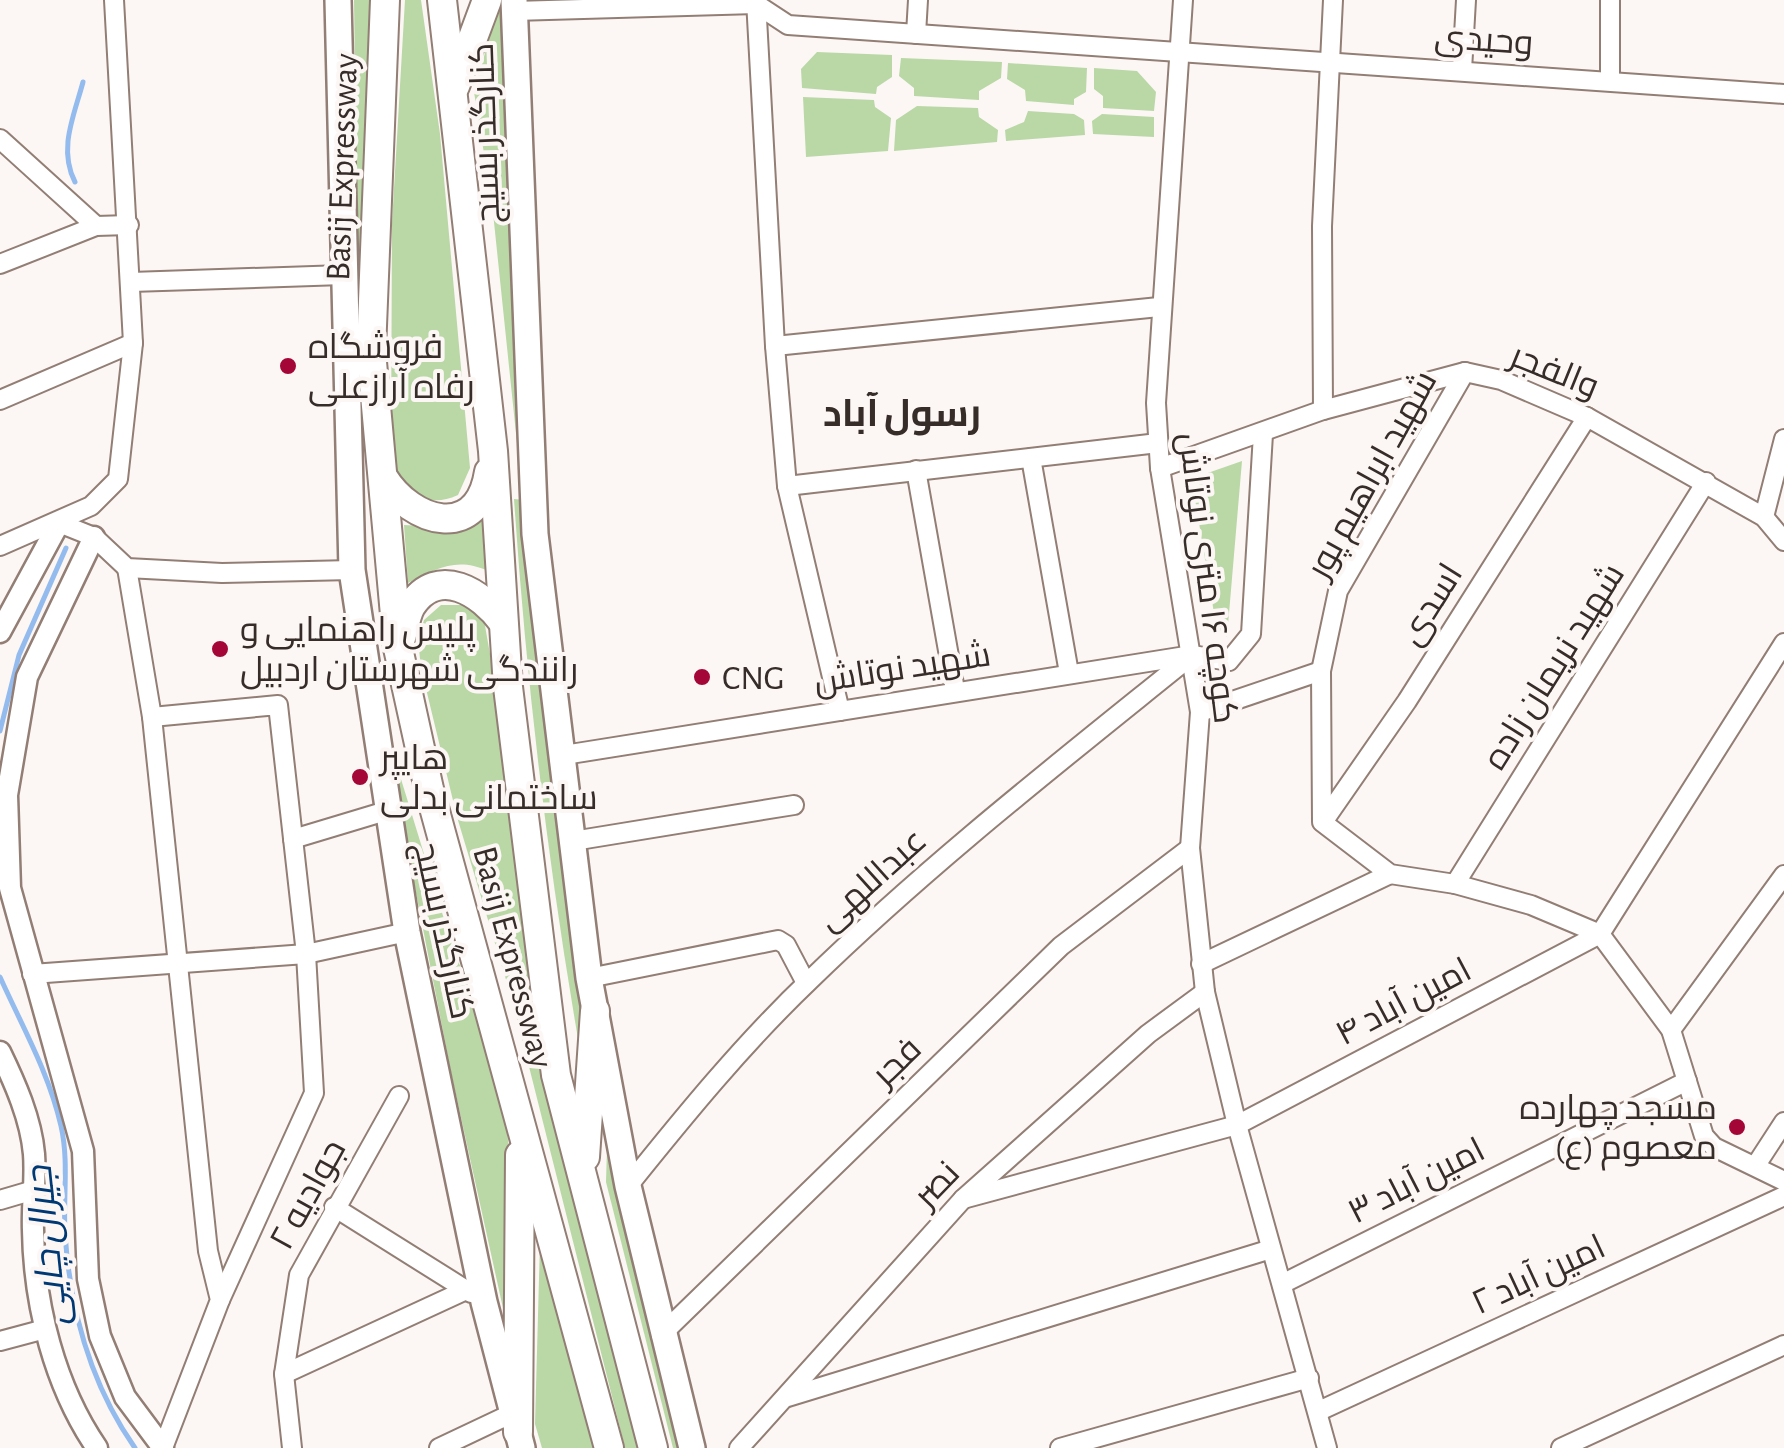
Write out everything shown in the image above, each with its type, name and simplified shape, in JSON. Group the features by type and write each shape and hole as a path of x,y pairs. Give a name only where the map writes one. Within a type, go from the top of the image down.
{"highway":[{"name":"Basij Expressway","path":"385,0 371,351 398,648 429,789 609,1448"},
{"name":"Basij Expressway","path":"442,0 493,451 504,622 556,1075 654,1448"},
{"path":"453,92 487,0"},
{"path":"382,476 397,500 418,516 452,518 470,510 481,499 493,451"},
{"path":"398,648 411,606 430,588 463,584 488,600 504,622"},
{"path":"584,1178 595,1011"},
{"path":"518,1431 520,1119"}],"main road":[{"name":"کنارگذر بسیج","path":"338,0 352,570 386,811 475,1296 518,1431"},
{"name":"کنارگذر بسیج","path":"514,6 535,534 589,978 628,1186 661,1335 692,1448"}],"street":[{"path":"0,546 91,506 118,479 133,343 114,0"},
{"path":"916,34 918,0"},
{"name":"کوچه ۱۶ متری نوتاش","path":"1183,0 1159,307 1158,443 1200,712 1190,848 1201,964 1236,1124 1326,1448"},
{"path":"1323,410 1322,226 1332,0"},
{"path":"1462,70 1466,0"},
{"path":"1610,0 1610,79"},
{"path":"514,6 756,2 775,346 787,486 840,710"},
{"name":"وحیدی","path":"756,2 788,25 1784,94"},
{"path":"0,139 96,226"},
{"path":"0,264 96,226 129,225"},
{"path":"131,282 343,275"},
{"path":"775,346 1159,307"},
{"path":"0,400 133,343"},
{"name":"والفجر","path":"1160,468 1323,410 1464,372 1502,380 1587,417 1764,518 1784,542"},
{"name":"شهید ابراهیم پور","path":"1322,822 1321,671 1338,591 1464,372"},
{"name":"اسدی","path":"1322,822 1408,701 1587,417"},
{"name":"شهید نوتاش","path":"564,755 1192,655 1229,661 1251,634 1263,434"},
{"path":"1764,518 1784,439"},
{"path":"787,486 1158,443"},
{"path":"1031,458 1069,673"},
{"path":"916,470 955,690"},
{"name":"شهید نریمان زاده","path":"1455,884 1706,482"},
{"path":"59,523 94,537 127,568 152,718 208,1251 220,1300"},
{"path":"0,632 59,523"},
{"path":"94,537 27,677 7,795 10,888 83,1151 88,1279 100,1336 125,1398 163,1448"},
{"path":"127,568 222,573 352,570"},
{"path":"1600,934 1784,643"},
{"name":"عبداللهی","path":"628,1186 712,1082 806,983 960,843 1192,655"},
{"path":"1200,712 1321,671"},
{"path":"152,718 278,705 306,954 314,1093 220,1300 163,1448"},
{"path":"573,841 794,805"},
{"path":"293,839 386,811"},
{"path":"1322,822 1390,874 1455,884 1531,904 1600,934 1671,1030 1704,1136 1714,1148 1784,1181"},
{"name":"فجر","path":"661,1335 1061,946 1190,848"},
{"path":"1201,964 1390,874"},
{"path":"1671,1030 1784,875"},
{"path":"32,974 306,954 407,932"},
{"name":"۴ امین آباد","path":"963,1199 1236,1124 1600,934"},
{"path":"589,978 778,940 786,945 806,983"},
{"name":"نصر","path":"738,1448 963,1199 1148,1034 1205,992"},
{"path":"0,1052 15,1083 34,1151 32,1233 45,1329 71,1406 91,1444"},
{"name":"۳ امین آباد","path":"1282,1284 1687,1081"},
{"name":"جوادیه ۲","path":"292,1448 284,1374 298,1275 399,1096"},
{"path":"1756,1165 1784,1122"},
{"path":"0,1200 34,1190"},
{"name":"۲ امین آباد","path":"1319,1412 1784,1196"},
{"path":"334,1207 475,1296"},
{"path":"787,1397 1271,1249"},
{"path":"284,1374 475,1296"},
{"path":"0,1342 45,1329"},
{"path":"1561,1448 1784,1345"},
{"path":"1060,1448 1308,1378"},
{"path":"439,1448 518,1431"}],"green space":[{"path":"354,0 373,0 360,434"},
{"path":"405,0 421,0 440,134 470,468 458,495 440,500 419,496 396,481 391,452 392,223"},
{"path":"500,0 506,0 520,472 492,203 474,92"},
{"path":"817,52 892,55 892,77 877,87 876,94 802,88 801,69"},
{"path":"901,58 1002,62 1001,78 979,91 979,100 914,96 914,88 899,76"},
{"path":"1008,63 1087,68 1086,92 1074,99 1074,105 1026,101 1025,90 1007,79"},
{"path":"1094,68 1137,71 1156,92 1154,111 1103,108 1103,96 1094,89"},
{"path":"803,97 874,100 875,107 891,118 888,151 806,157"},
{"path":"917,106 978,108 979,117 998,130 997,142 894,151 896,120"},
{"path":"1028,111 1074,114 1084,120 1085,135 1006,141 1005,130 1024,122"},
{"path":"1102,114 1154,117 1154,137 1093,134 1092,121"},
{"path":"1242,461 1227,637 1217,631 1195,499 1202,475"},
{"path":"514,499 525,500 585,1013 584,1073 541,787"},
{"path":"485,509 488,571 457,565 408,583 404,525 424,526"},
{"path":"441,605 466,605 484,620 608,1323 637,1448 625,1448 513,1003 457,817 421,668 418,640 424,620"},
{"path":"381,714 452,945 500,1069 510,1158 508,1331 451,1072"},
{"path":"608,1116 687,1448 673,1448 606,1182"},
{"path":"540,1242 595,1448 542,1448 535,1424"}],"waterway":[{"name":"جیرال چایی","path":"75,182 68,145 83,82"},
{"name":"جیرال چایی","path":"0,731 19,655 66,548"},
{"name":"جیرال چایی","path":"0,977 42,1068 61,1126 68,1262 85,1346 106,1399 135,1448"}],"place":[{"name":"فروشگاه رفاه آرازعلی","path":"288,366"},
{"name":"پلیس راهنمایی و رانندگی شهرستان اردبیل","path":"220,649"},
{"name":"CNG","path":"702,677"},
{"name":"هایپر ساختمانی بدلی","path":"360,777"},
{"name":"مسجد چهارده معصوم (ع)","path":"1737,1127"}],"district":[{"name":"رسول آباد","path":"902,413"}]}
